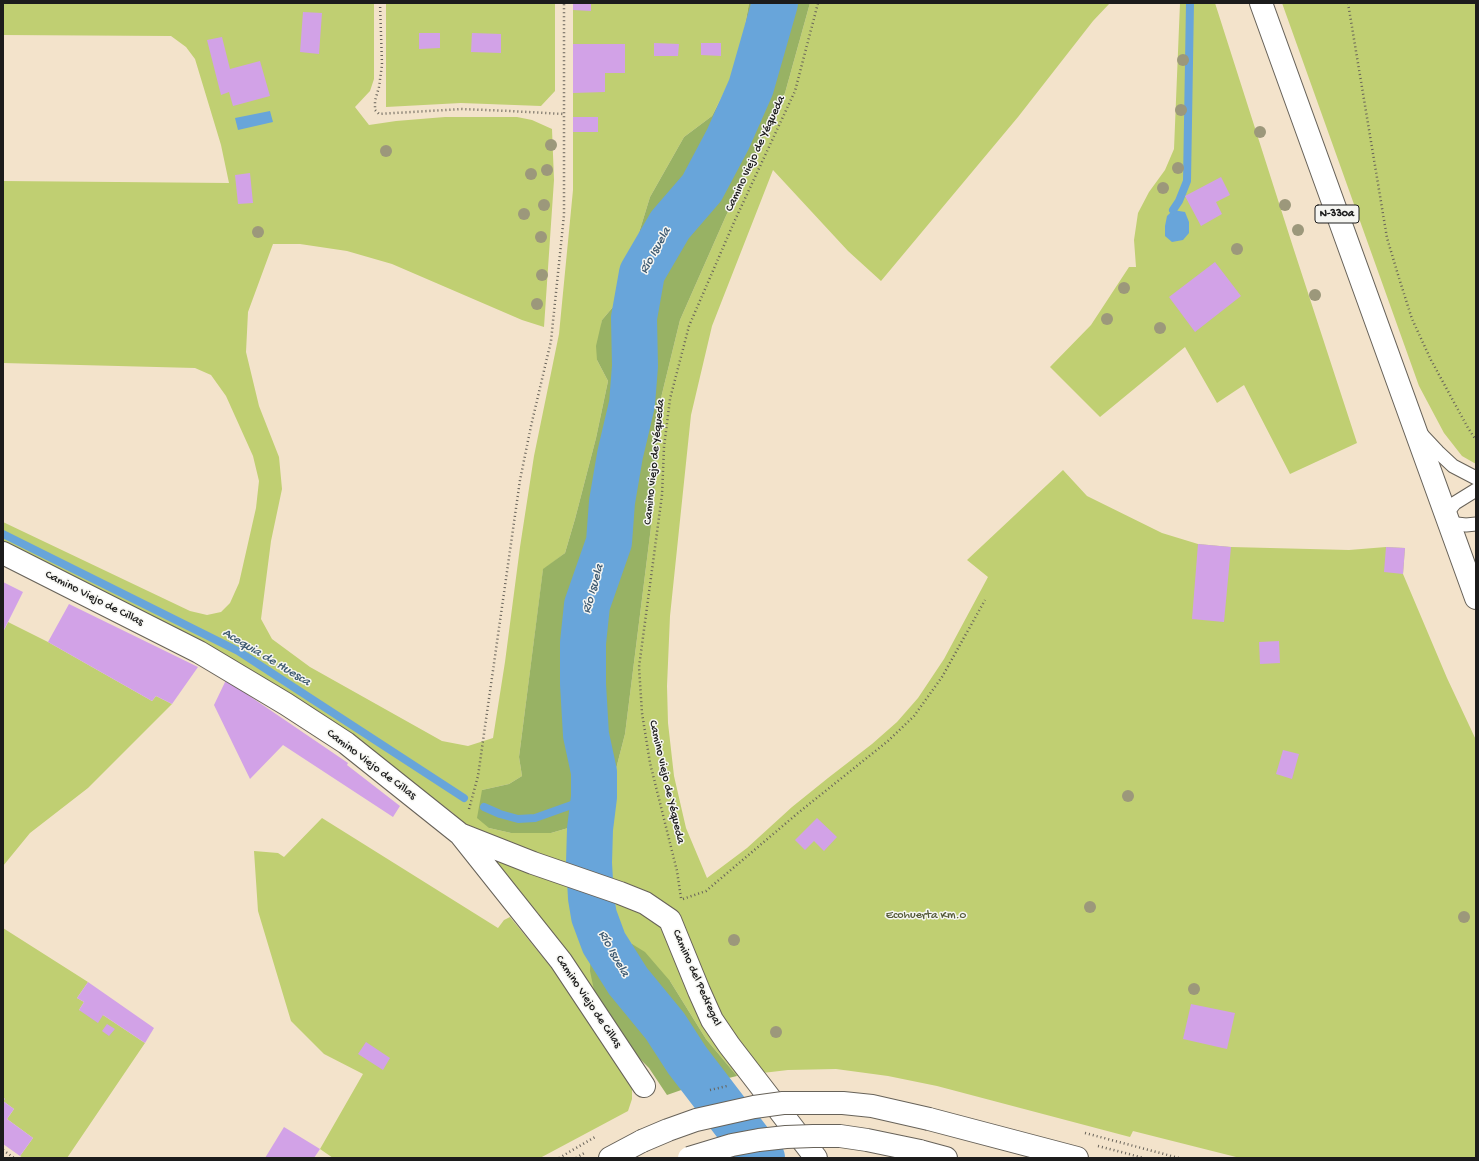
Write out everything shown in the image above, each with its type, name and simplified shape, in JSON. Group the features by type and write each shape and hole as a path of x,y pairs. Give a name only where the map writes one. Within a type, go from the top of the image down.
{"main road":[{"name":"N-330a","path":"1261,3 1476,598"},
{"name":"Camino Viejo de Cillas","path":"3,553 199,652 286,704 346,743 460,834 561,961 644,1086"},
{"name":"Camino del Pedregal","path":"460,834 533,864 620,893 645,903 670,920 712,1020 729,1045 816,1158"},
{"path":"610,1158 642,1141 668,1130 696,1120 754,1106 783,1103 843,1103 872,1106 929,1119 1077,1158"},
{"path":"688,1158 739,1144 786,1137 806,1136 840,1136 868,1140 946,1158"}],"lane":[{"path":"1413,425 1448,461 1468,475 1476,478"},
{"path":"1476,490 1456,504 1447,519 1466,525 1476,524"}],"path":[{"path":"380,3 382,65 375,106 375,110 379,114 461,109 564,114"},
{"path":"460,834 478,776 520,480 551,341 564,215 564,3"},
{"name":"Camino viejo de Yéqueda","path":"818,3 795,91 734,220 689,326 670,399 664,448 662,495 639,666 642,713 650,763 677,871 681,900 706,891 888,741 914,716 942,677 985,600"},
{"path":"1348,3 1387,238 1412,319 1431,360 1476,440"},
{"path":"3,1150 14,1158"}],"green space":[{"name":"Ecohuerta Km.0","path":"3,3 374,3 374,79 370,91 355,107 369,125 445,117 517,117 532,120 552,129 554,180 544,327 522,320 392,264 347,251 300,244 273,244 248,312 246,352 259,406 279,457 282,489 271,541 261,619 272,639 310,667 442,741 468,746 493,738 534,456 559,334 573,190 573,3 749,3 738,65 712,116 684,137 650,197 618,301 602,320 597,360 608,381 596,438 565,553 543,570 519,757 522,776 509,784 482,790 489,828 511,833 551,833 575,826 611,812 614,801 616,769 625,734 653,511 661,398 680,320 725,218 785,93 810,3 1110,3 1093,21 1018,117 881,281 848,251 773,170 712,326 691,415 670,616 667,686 668,723 674,776 686,828 707,878 747,848 792,807 872,744 897,722 918,698 944,659 988,577 967,560 1063,470 1087,496 1162,533 1198,544 1231,547 1349,550 1386,547 1405,548 1403,574 1447,678 1476,740 1476,1158 1240,1158 1133,1131 1130,1137 937,1086 888,1076 836,1069 788,1070 737,1076 706,1039 670,981 596,1000 538,913 453,813 407,778 3,546 3,522 190,611 207,615 221,612 230,603 239,583 256,508 259,481 253,456 226,396 211,375 195,368 3,363 3,181 229,183 221,145 195,59 186,47 171,36 3,35"},
{"path":"386,3 555,3 555,91 541,106 461,103 386,107"},
{"path":"749,3 810,3 785,93 725,218 680,320 661,398 653,511 625,734 616,769 614,801 611,812 575,826 551,833 511,833 489,828 477,818 482,790 509,784 522,776 519,757 543,569 565,553 596,438 608,381 597,360 596,346 602,320 618,301 650,197 684,137 712,116 738,66"},
{"path":"1180,3 1215,3 1357,443 1290,474 1244,385 1217,403 1185,347 1100,417 1050,367 1091,325 1129,267 1136,267 1134,240 1138,213 1149,192 1165,170 1174,149"},
{"path":"1282,3 1476,3 1476,464 1462,456 1444,433 1419,386"},
{"path":"8,622 48,642 152,701 156,696 172,704 88,788 30,833 3,866 3,632"},
{"path":"322,818 498,928 504,920 510,917 583,1006 632,1087 632,1099 628,1111 540,1158 333,1158 320,1149 363,1074 324,1054 291,1021 258,911 254,851 278,853 284,857"},
{"path":"3,928 88,982 77,998 84,1002 79,1010 103,1015 145,1043 67,1158 23,1158 20,1156 33,1138 7,1119 14,1109 3,1101 5,1099 3,1097"},
{"path":"632,944 645,952 670,981 706,1039 737,1076 687,1088 667,1095 649,1068 629,1048 596,1000 590,971 591,946"}],"water":[{"path":"270,111 273,122 238,130 235,118"},
{"path":"1173,210 1185,212 1189,222 1189,233 1183,240 1172,242 1165,236 1165,226 1167,216"}],"building":[{"path":"573,3 591,3 591,11 573,10"},
{"path":"303,12 322,13 319,54 300,52"},
{"path":"419,33 440,33 440,48 419,49"},
{"path":"472,33 501,34 501,53 471,52"},
{"path":"222,37 230,69 260,61 270,96 233,106 229,92 221,95 207,40"},
{"path":"654,43 679,44 678,56 654,56"},
{"path":"701,43 721,43 721,56 701,55"},
{"path":"573,44 625,44 625,73 605,73 605,92 573,93"},
{"path":"573,117 598,117 598,132 573,132"},
{"path":"250,173 253,203 238,204 235,175"},
{"path":"1221,177 1230,195 1216,202 1222,214 1201,226 1185,196"},
{"path":"1215,262 1241,296 1195,332 1169,297"},
{"path":"1198,544 1231,547 1224,622 1192,619"},
{"path":"1386,547 1405,548 1403,574 1384,572"},
{"path":"3,582 23,592 3,632"},
{"path":"69,604 198,667 172,704 156,696 152,701 48,642"},
{"path":"1279,641 1280,663 1260,664 1259,642"},
{"path":"226,680 348,763 347,765 400,806 393,817 283,745 250,779 214,705"},
{"path":"1283,750 1299,754 1292,779 1276,774"},
{"path":"817,818 837,837 824,851 814,841 805,850 795,840"},
{"path":"88,982 154,1028 145,1043 103,1015 98,1023 79,1010 84,1002 77,998"},
{"path":"1191,1004 1235,1013 1227,1049 1183,1039"},
{"path":"107,1024 115,1029 109,1036 102,1031"},
{"path":"366,1042 390,1058 383,1070 358,1054"},
{"path":"3,1101 14,1109 7,1119 33,1138 20,1156 3,1144"},
{"path":"284,1127 320,1149 314,1158 265,1158"}],"waterway":[{"name":"Río Isuela","path":"762,1158 687,1060 665,1026 628,981 604,943 594,916 591,898 589,863 590,829 594,797 594,772 586,735 583,684 583,643 587,605 609,542 612,502 620,455 632,404 635,366 634,318 642,273 670,225 702,188 728,139 751,87 775,3"},
{"path":"1173,210 1179,201 1187,181 1190,3"},
{"name":"Acequia de Huesca","path":"3,534 238,651 464,798"},
{"name":"Acequia de Huesca","path":"484,807 500,814 518,819 535,818 594,797"}]}
